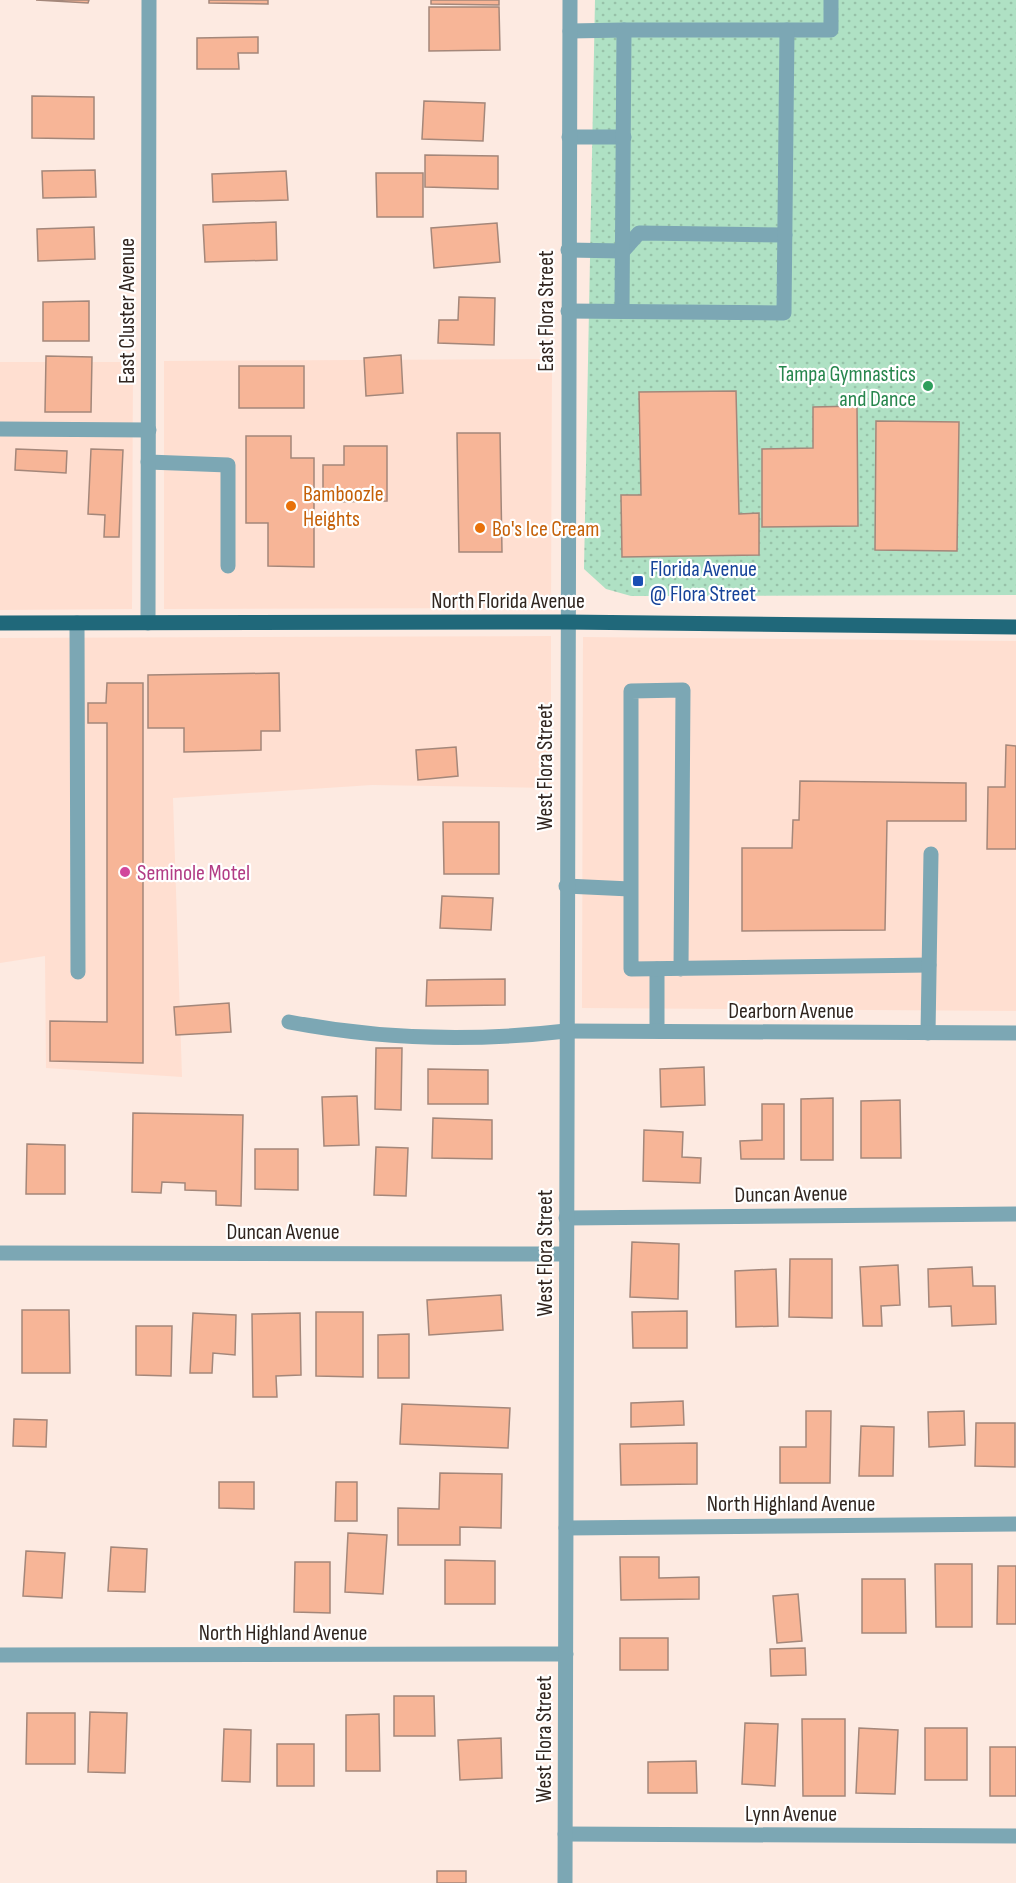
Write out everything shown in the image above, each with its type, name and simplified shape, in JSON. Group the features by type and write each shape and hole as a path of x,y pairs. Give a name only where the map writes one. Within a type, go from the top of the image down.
{"main road":[{"name":"North Florida Avenue","path":"0,624 567,622 1016,627"}],"street":[{"name":"East Cluster Avenue","path":"148,623 149,0"},
{"name":"East Flora Street","path":"567,622 570,0"},
{"path":"570,31 831,30 831,0"},
{"path":"622,310 624,30"},
{"path":"568,311 784,313 787,30"},
{"path":"569,137 624,137"},
{"path":"568,250 623,251 639,233 785,235"},
{"path":"0,429 149,430"},
{"path":"148,462 228,465 228,566"},
{"name":"West Flora Street","path":"566,1883 567,622"},
{"path":"77,623 78,972"},
{"path":"681,969 683,690 631,691 630,969 681,969 929,965"},
{"path":"928,1033 931,854"},
{"path":"566,886 630,889"},
{"path":"657,969 657,1031"},
{"name":"Dearborn Avenue","path":"289,1022 350,1034 428,1038 510,1038 566,1031 1016,1033"},
{"name":"Duncan Avenue","path":"566,1218 1016,1214"},
{"name":"Duncan Avenue","path":"0,1253 566,1254"},
{"name":"North Highland Avenue","path":"566,1528 1016,1524"},
{"name":"North Highland Avenue","path":"0,1655 566,1654"},
{"name":"Lynn Avenue","path":"566,1834 1016,1836"}],"shaded area":[{"path":"552,359 551,608 164,609 164,361"},
{"path":"0,362 133,362 132,609 0,610"},
{"path":"551,636 551,788 372,785 173,798 182,1077 46,1068 45,956 0,963 0,638"},
{"path":"583,637 1016,641 1016,1011 582,1008"}],"green space":[{"path":"595,0 1016,0 1016,595 631,596 606,589 584,569"}],"building":[{"path":"36,0 89,0 88,3"},
{"path":"209,0 268,0 268,4 209,3"},
{"path":"431,0 499,0 499,5 431,4"},
{"path":"429,7 499,7 500,50 429,51"},
{"path":"258,37 258,53 238,53 239,69 197,69 197,38"},
{"path":"32,96 94,97 94,139 32,138"},
{"path":"424,101 485,103 483,141 422,139"},
{"path":"425,155 498,156 498,189 425,187"},
{"path":"95,170 96,197 43,198 42,171"},
{"path":"286,171 288,200 213,202 212,174"},
{"path":"376,173 423,173 423,217 377,217"},
{"path":"276,222 277,260 205,262 203,225"},
{"path":"497,223 500,262 434,268 431,228"},
{"path":"94,227 95,259 38,261 37,229"},
{"path":"459,297 495,298 494,345 438,343 439,320 458,320"},
{"path":"89,301 89,341 43,341 43,302"},
{"path":"401,355 403,393 366,396 364,358"},
{"path":"46,356 92,357 91,412 45,412"},
{"path":"239,366 304,366 304,408 239,408"},
{"path":"736,391 739,514 759,513 759,555 622,557 621,495 641,495 639,392"},
{"path":"857,406 858,526 762,527 762,449 813,448 813,407"},
{"path":"876,421 959,422 957,551 875,550"},
{"path":"457,433 500,433 502,552 459,552"},
{"path":"246,436 291,436 291,458 314,458 314,567 268,566 268,523 246,523"},
{"path":"344,446 387,446 387,501 323,502 323,465 344,465"},
{"path":"16,449 67,451 66,473 15,470"},
{"path":"91,449 123,450 119,537 104,537 105,515 88,514"},
{"path":"279,673 280,731 261,731 261,750 184,752 184,728 148,728 148,675"},
{"name":"Seminole Motel","path":"107,683 143,683 143,1063 50,1061 50,1021 107,1022 107,723 88,723 88,703 106,703"},
{"path":"1006,745 1016,746 1016,849 987,849 988,787 1005,787"},
{"path":"456,747 458,776 418,780 416,750"},
{"path":"800,781 966,783 966,821 887,821 885,930 742,931 742,848 792,848 793,820 799,820"},
{"path":"443,822 499,822 499,874 444,874"},
{"path":"442,896 493,898 491,930 440,928"},
{"path":"505,979 505,1005 426,1006 427,980"},
{"path":"229,1003 231,1032 176,1035 174,1007"},
{"path":"376,1048 402,1048 401,1110 375,1109"},
{"path":"704,1067 705,1105 661,1107 660,1069"},
{"path":"428,1069 488,1070 488,1104 428,1104"},
{"path":"357,1096 359,1145 324,1146 322,1097"},
{"path":"833,1098 833,1160 801,1160 801,1099"},
{"path":"900,1100 901,1158 861,1158 861,1101"},
{"path":"762,1104 784,1104 784,1159 741,1159 740,1141 762,1140"},
{"path":"133,1113 243,1115 241,1206 216,1205 216,1191 185,1190 185,1183 162,1182 161,1193 132,1192"},
{"path":"433,1118 492,1120 492,1159 432,1158"},
{"path":"644,1130 683,1132 682,1157 701,1158 700,1183 643,1181"},
{"path":"27,1144 65,1145 65,1194 26,1194"},
{"path":"376,1147 408,1148 406,1196 374,1195"},
{"path":"255,1149 298,1149 298,1190 255,1189"},
{"path":"632,1242 679,1244 678,1299 630,1297"},
{"path":"790,1259 832,1259 832,1318 789,1317"},
{"path":"898,1265 900,1305 881,1306 882,1326 863,1326 860,1267"},
{"path":"972,1267 973,1286 995,1286 996,1324 952,1326 951,1306 929,1307 928,1269"},
{"path":"776,1269 778,1326 736,1327 735,1271"},
{"path":"501,1295 503,1330 429,1335 427,1300"},
{"path":"22,1310 69,1310 70,1373 22,1373"},
{"path":"687,1311 687,1348 633,1348 632,1312"},
{"path":"316,1312 363,1312 363,1377 316,1376"},
{"path":"193,1313 236,1315 235,1355 213,1353 212,1373 190,1373"},
{"path":"300,1313 301,1375 276,1376 277,1397 253,1397 252,1314"},
{"path":"136,1326 172,1326 171,1376 136,1375"},
{"path":"409,1334 409,1378 378,1378 378,1335"},
{"path":"683,1401 684,1425 631,1427 631,1403"},
{"path":"402,1404 510,1408 508,1448 400,1444"},
{"path":"806,1411 831,1411 830,1483 780,1483 780,1447 806,1447"},
{"path":"964,1411 965,1445 929,1447 928,1412"},
{"path":"14,1419 47,1420 46,1447 13,1446"},
{"path":"976,1423 1015,1423 1015,1467 975,1466"},
{"path":"861,1426 894,1427 893,1476 859,1476"},
{"path":"697,1443 697,1484 621,1485 620,1444"},
{"path":"440,1473 502,1474 501,1528 460,1527 460,1545 398,1545 398,1508 439,1509"},
{"path":"219,1482 254,1482 254,1509 219,1508"},
{"path":"336,1482 357,1482 357,1521 335,1521"},
{"path":"348,1533 387,1535 383,1594 345,1592"},
{"path":"111,1547 147,1549 145,1592 108,1591"},
{"path":"26,1551 65,1553 62,1598 23,1596"},
{"path":"620,1557 659,1557 659,1578 699,1577 699,1599 621,1600"},
{"path":"445,1560 495,1561 495,1604 445,1604"},
{"path":"295,1562 330,1562 330,1613 294,1612"},
{"path":"935,1564 972,1564 972,1627 936,1627"},
{"path":"998,1566 1016,1566 1016,1624 997,1624"},
{"path":"862,1579 905,1579 906,1633 862,1633"},
{"path":"798,1594 802,1641 777,1643 773,1596"},
{"path":"620,1638 668,1638 668,1670 620,1670"},
{"path":"805,1648 806,1675 771,1676 770,1649"},
{"path":"394,1696 434,1696 435,1736 394,1736"},
{"path":"90,1712 127,1713 125,1773 88,1772"},
{"path":"27,1713 75,1713 75,1764 26,1764"},
{"path":"379,1714 380,1771 346,1771 346,1715"},
{"path":"802,1719 845,1719 845,1796 803,1796"},
{"path":"745,1723 778,1724 775,1786 742,1784"},
{"path":"859,1728 898,1730 895,1794 856,1793"},
{"path":"925,1728 967,1728 967,1780 925,1780"},
{"path":"224,1729 251,1730 250,1782 222,1781"},
{"path":"501,1738 502,1778 460,1780 458,1740"},
{"path":"277,1744 314,1744 314,1786 277,1786"},
{"path":"990,1747 1016,1747 1016,1796 990,1796"},
{"path":"696,1761 697,1793 648,1793 648,1762"},
{"path":"437,1871 466,1871 466,1883 437,1883"}],"place":[{"name":"Tampa Gymnastics and Dance","path":"928,386"},
{"name":"Bamboozle Heights","path":"291,506"},
{"name":"Bo's Ice Cream","path":"480,528"},
{"name":"Florida Avenue @ Flora Street","path":"638,581"},
{"name":"Seminole Motel","path":"125,872"}]}
